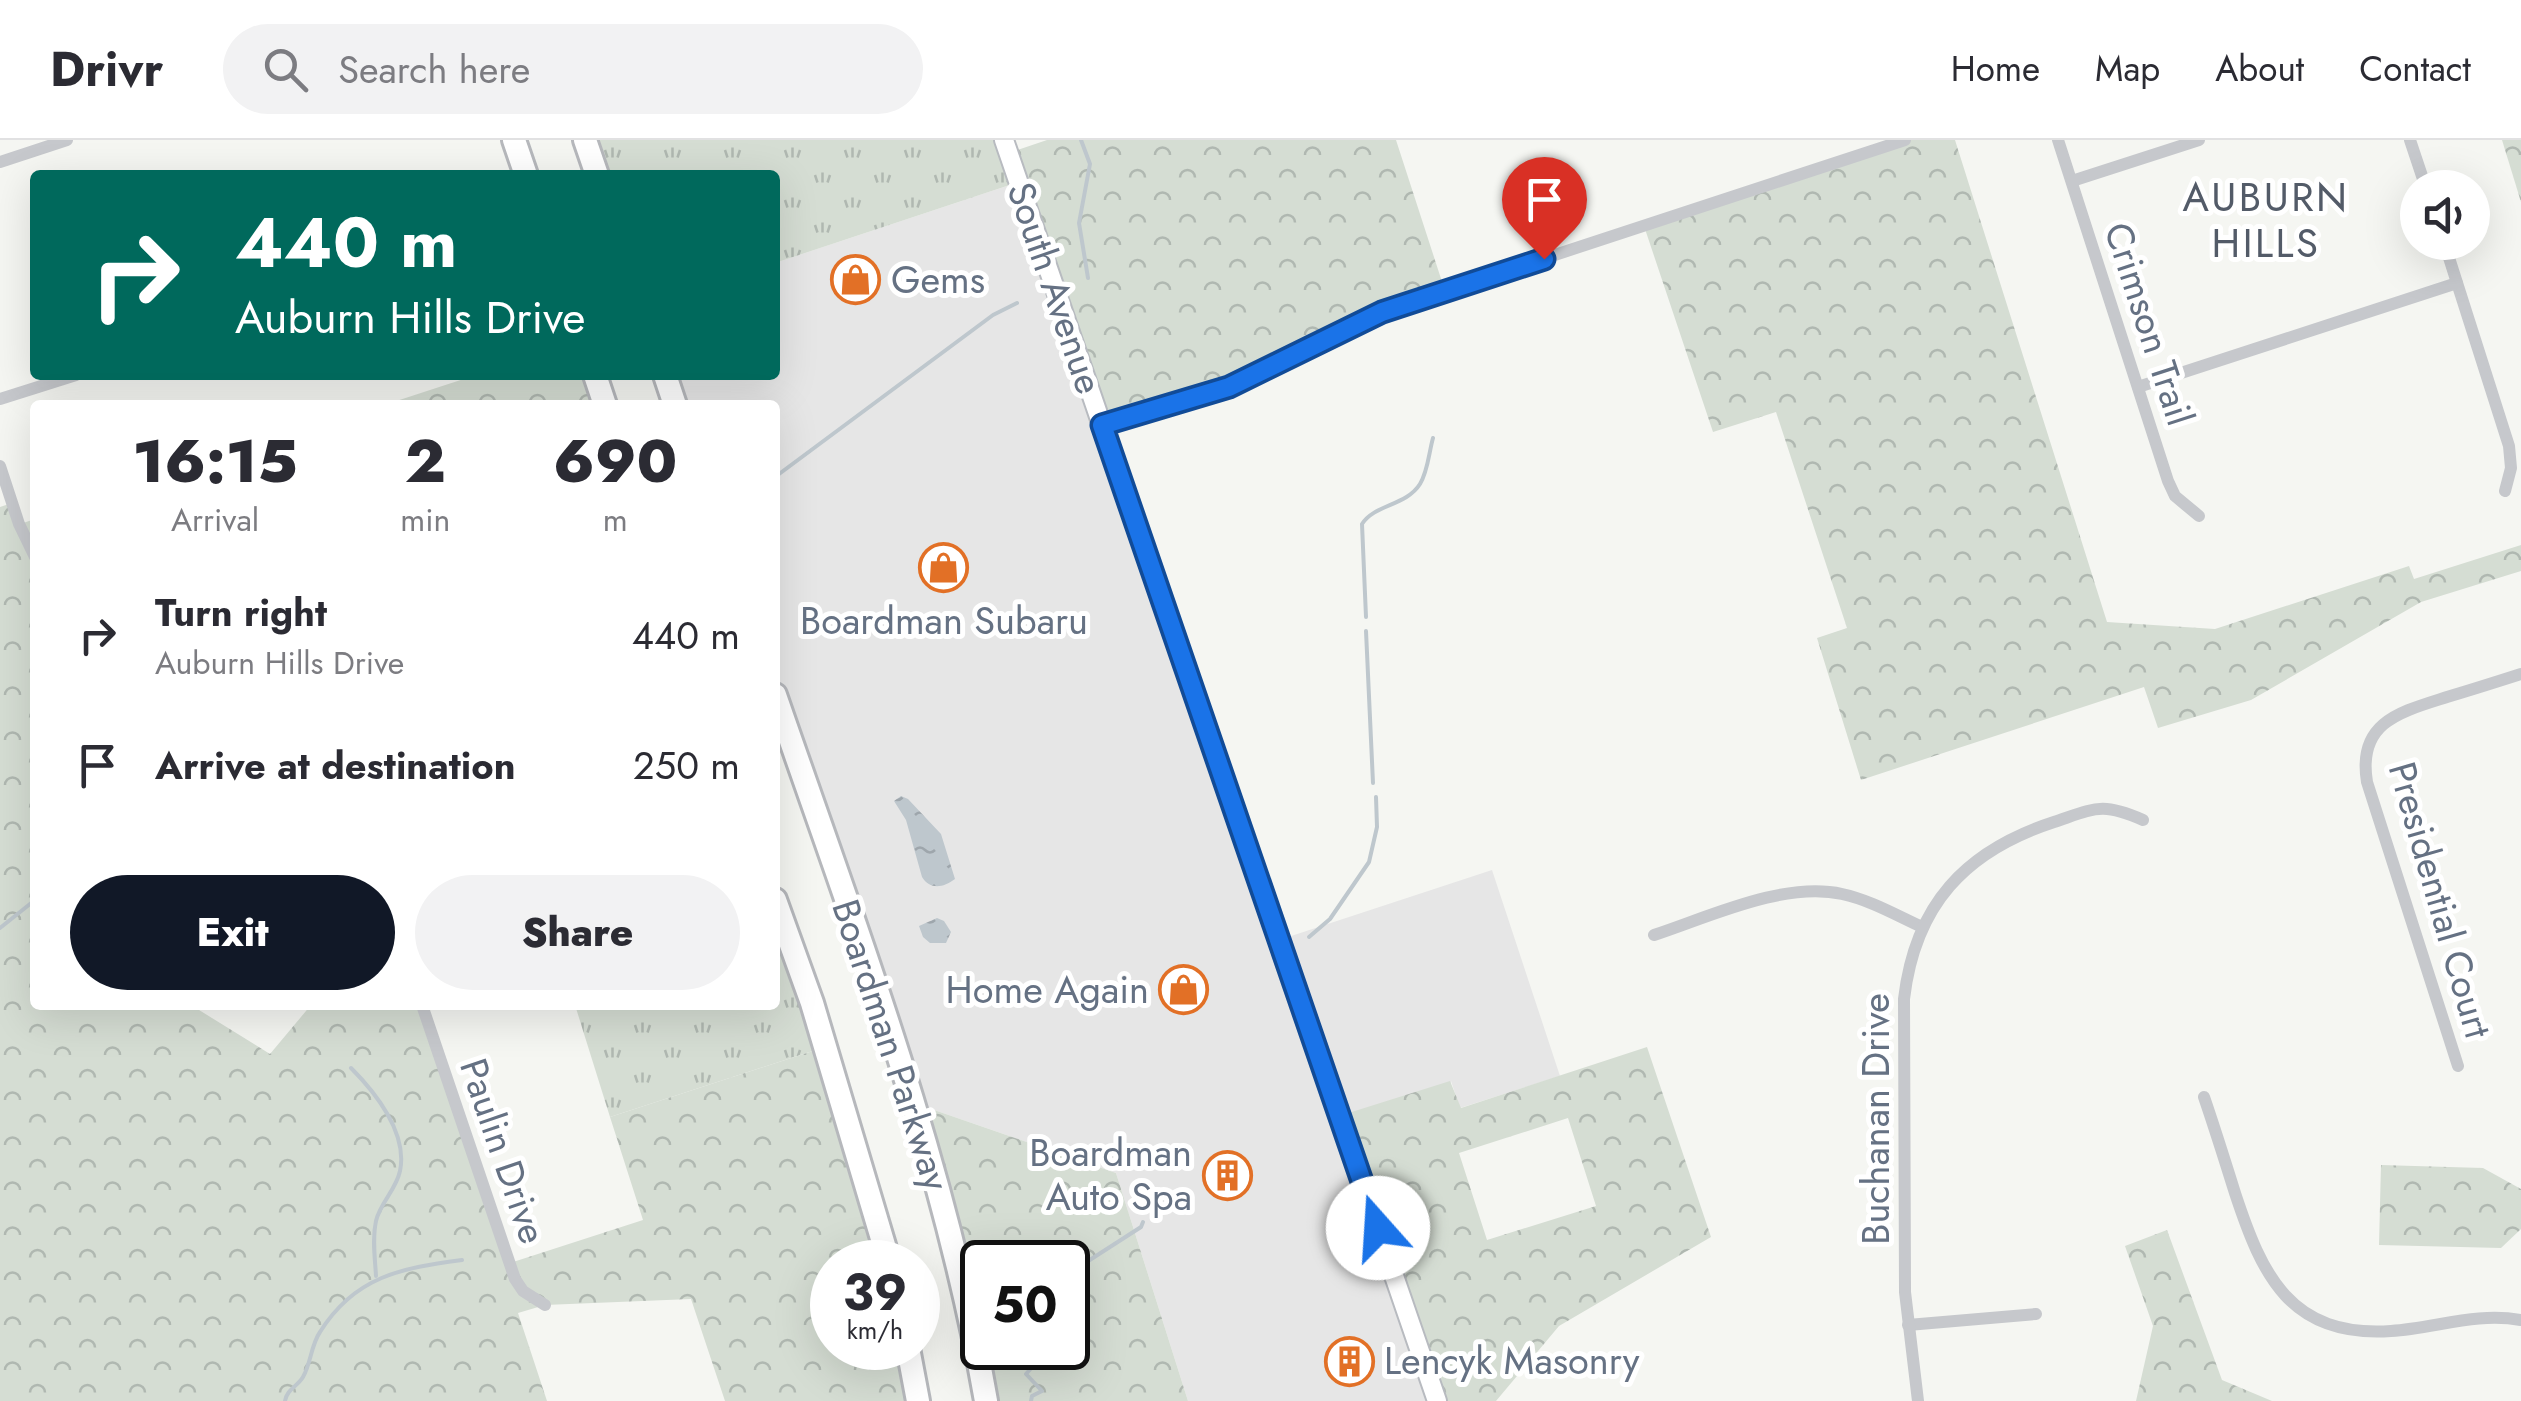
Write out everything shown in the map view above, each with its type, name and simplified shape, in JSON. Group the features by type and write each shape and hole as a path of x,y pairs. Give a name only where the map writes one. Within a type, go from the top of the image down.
{"highway":[{"path":"514,140 524,170"},
{"path":"584,140 594,170"},
{"name":"Boardman Parkway","path":"780,710 933,1170 986,1401"},
{"name":"Boardman Parkway","path":"780,914 812,1003 882,1240"},
{"path":"912,1370 918,1401"}],"main road":[{"name":"South Avenue","path":"1004,140 1437,1401"}],"street":[{"path":"0,162 67,140"},
{"path":"1102,425 1229,387 1382,312 1905,140"},
{"name":"Crimson Trail","path":"2058,140 2168,482 2176,496 2200,516"},
{"path":"2072,181 2198,140"},
{"path":"2410,140 2420,170"},
{"path":"2450,260 2509,446 2510,468 2504,491"},
{"path":"2138,387 2457,283"},
{"path":"0,399 60,380"},
{"path":"0,466 30,545"},
{"name":"Presidential Court","path":"2458,1066 2367,782 2365,757 2381,725 2402,712 2521,674"},
{"name":"Buchanan Drive","path":"1918,1401 1908,1325 1904,1000 1911,958 1922,927 1959,875 2011,837 2096,808 2114,808 2143,820"},
{"path":"1654,935 1776,896 1811,890 1844,894 1922,927"},
{"name":"Paulin Drive","path":"424,1010 516,1279 523,1291 545,1305"},
{"path":"2204,1097 2257,1257 2270,1278 2297,1306 2323,1321 2372,1332 2476,1317 2521,1320"},
{"path":"1908,1325 2036,1314"}],"shaded area":[{"path":"1019,182 1279,940 1492,870 1560,1076 1460,1108 1451,1081 1437,1401 1188,1401 1116,1173 911,1102 780,710 780,400 673,400 667,380 780,380 780,261"}],"green space":[{"path":"585,140 1004,140 1019,182 780,261 780,170 595,170"},
{"path":"1047,140 1396,140 1445,291 1381,312 1229,387 1102,425 1009,153"},
{"path":"1905,140 1955,140 2107,622 2215,629 2409,566 2414,579 2521,545 2521,571 2421,602 2251,700 2158,728 2144,687 1861,780 1817,638 1847,628 1776,412 1713,432 1644,226"},
{"path":"2502,140 2521,140 2521,202"},
{"path":"461,380 597,380 603,400 399,400"},
{"path":"12,503 20,524 30,521 30,1010 199,1010 270,1054 307,1010 424,1010 510,1263 643,1220 610,1117 825,1047 882,1240 810,1240 810,1370 912,1370 918,1401 725,1401 691,1299 545,1305 518,1313 547,1401 0,1401 0,507"},
{"path":"780,915 825,1047 610,1117 577,1010 780,1010"},
{"path":"1647,1047 1711,1237 1559,1326 1496,1401 1437,1401 1339,1116 1450,1081 1461,1108","holes":["1568,1118 1596,1206 1487,1240 1459,1153"]},
{"path":"911,1102 1116,1173 1188,1401 986,1401 978,1370 1090,1370 1090,1240 960,1240 960,1297"},
{"path":"2381,1165 2483,1168 2521,1189 2521,1229 2501,1248 2379,1245"},
{"path":"2167,1230 2222,1380 2272,1401 2136,1401 2153,1326 2125,1246"}],"water":[{"path":"901,796 941,834 955,879 933,886 922,877 906,820 894,801"},
{"path":"937,918 951,932 946,943 930,943 919,926"}],"waterway":[{"path":"1081,140 1090,164 1079,223 1088,278"},
{"path":"780,473 993,315 1017,303"},
{"path":"1366,617 1362,524 1375,512 1407,497 1420,484 1433,438"},
{"path":"1366,631 1373,783"},
{"path":"1309,937 1330,919 1369,862 1377,827 1376,797"},
{"path":"0,928 30,904"},
{"path":"351,1068 388,1114 401,1157 398,1178 376,1221 376,1276"},
{"path":"1090,1260 1143,1222"},
{"path":"285,1401 303,1377 320,1332 349,1298 382,1278 462,1260"},
{"path":"1030,1370 1026,1374 1042,1391 1032,1396 1031,1401"}],"place":[{"name":"Gems","path":"856,280"},
{"name":"Boardman Subaru","path":"944,567"},
{"name":"Home Again","path":"1184,990"},
{"name":"Boardman Auto Spa","path":"1227,1175"},
{"name":"Lencyk Masonry","path":"1349,1361"}],"district":[{"name":"AUBURN HILLS","path":"2266,220"}],"route":[{"path":"1378,1228 1102,425 1229,387 1382,312 1544,259"}]}
